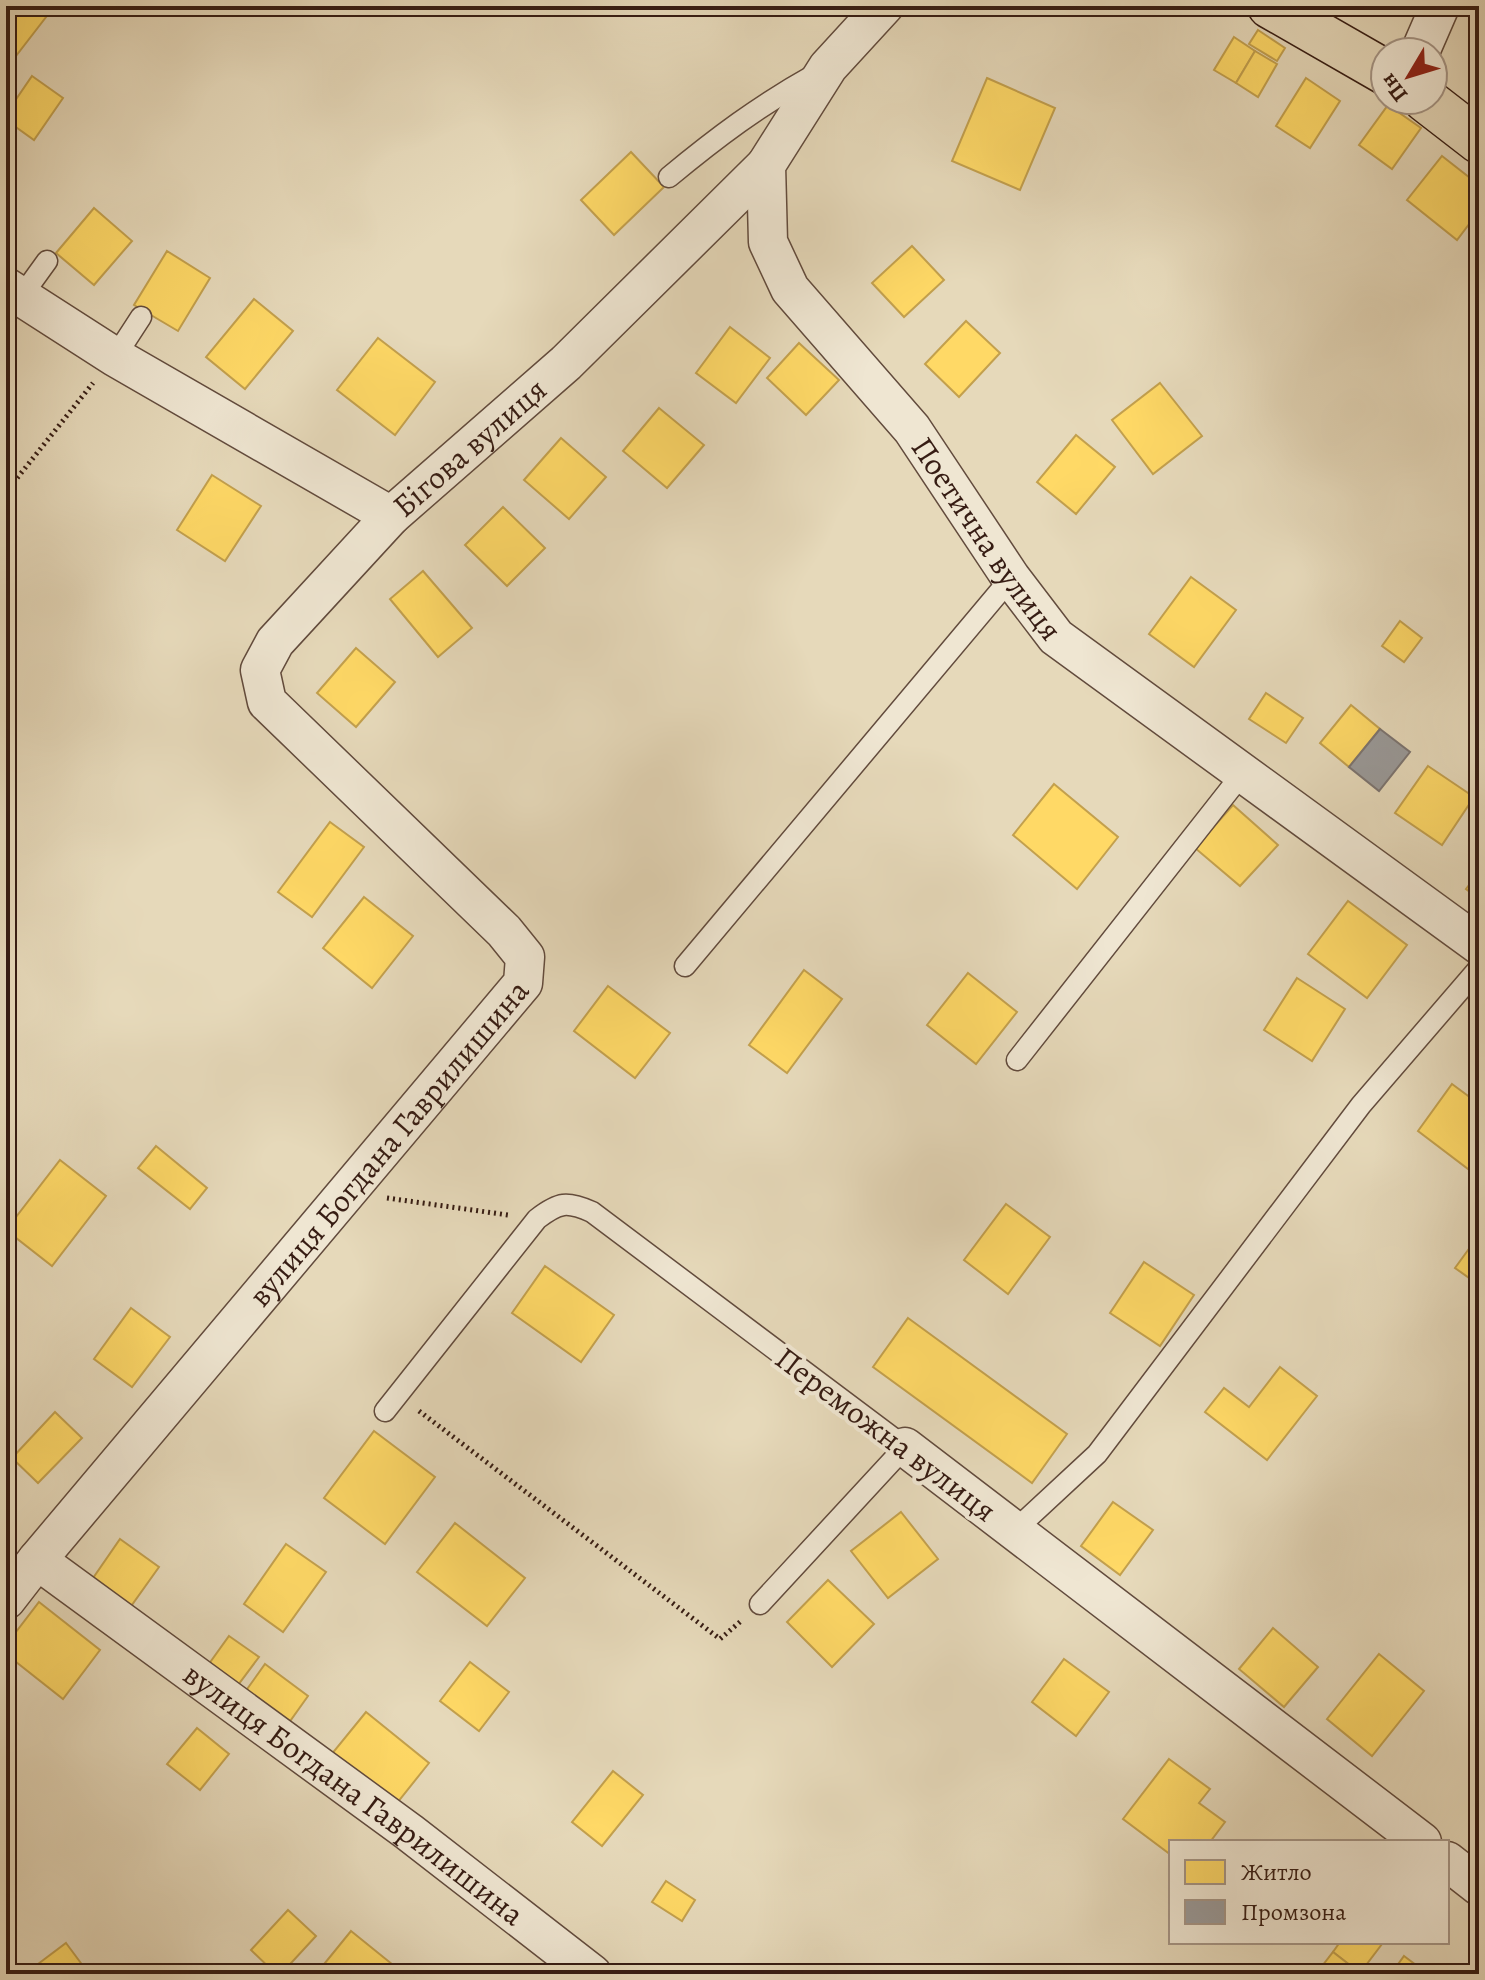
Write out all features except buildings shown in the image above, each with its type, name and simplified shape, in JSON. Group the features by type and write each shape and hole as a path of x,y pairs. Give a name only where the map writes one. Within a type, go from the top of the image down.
{"main road":[{"path":"1270,6 1369,63"},
{"path":"1447,116 1479,141"}],"street":[{"path":"766,165 828,67 884,6"},
{"path":"1427,36 1440,6"},
{"name":"Бігова вулиця","path":"14,292 115,357 391,516 566,363 766,165"},
{"name":"Поетична вулиця","path":"766,165 768,242 790,289 912,429 1011,578 1056,637 1479,945"},
{"name":"вулиця Богдана Гаврилишина","path":"6,1600 523,983 525,957 504,931 267,702 260,670 275,642 391,516"},
{"name":"Переможна вулиця","path":"905,1447 1419,1840"},
{"name":"вулиця Богдана Гаврилишина","path":"37,1560 409,1832 592,1974"},
{"path":"1449,1863 1479,1886"}],"lane":[{"path":"669,177 767,101 828,67"},
{"path":"14,292 47,261"},
{"path":"115,357 141,317"},
{"path":"685,966 1011,578"},
{"path":"1017,1060 1242,774"},
{"path":"1014,1531 1097,1454 1361,1105 1479,968"},
{"name":"Переможна вулиця","path":"391,1403 537,1219 553,1206 573,1204 592,1212 905,1447"},
{"path":"760,1604 905,1447"}],"path":[{"path":"6,492 115,357"},
{"path":"346,1193 537,1219"},
{"path":"391,1403 720,1639 760,1604"},
{"path":"1466,1974 1479,1960"}]}
